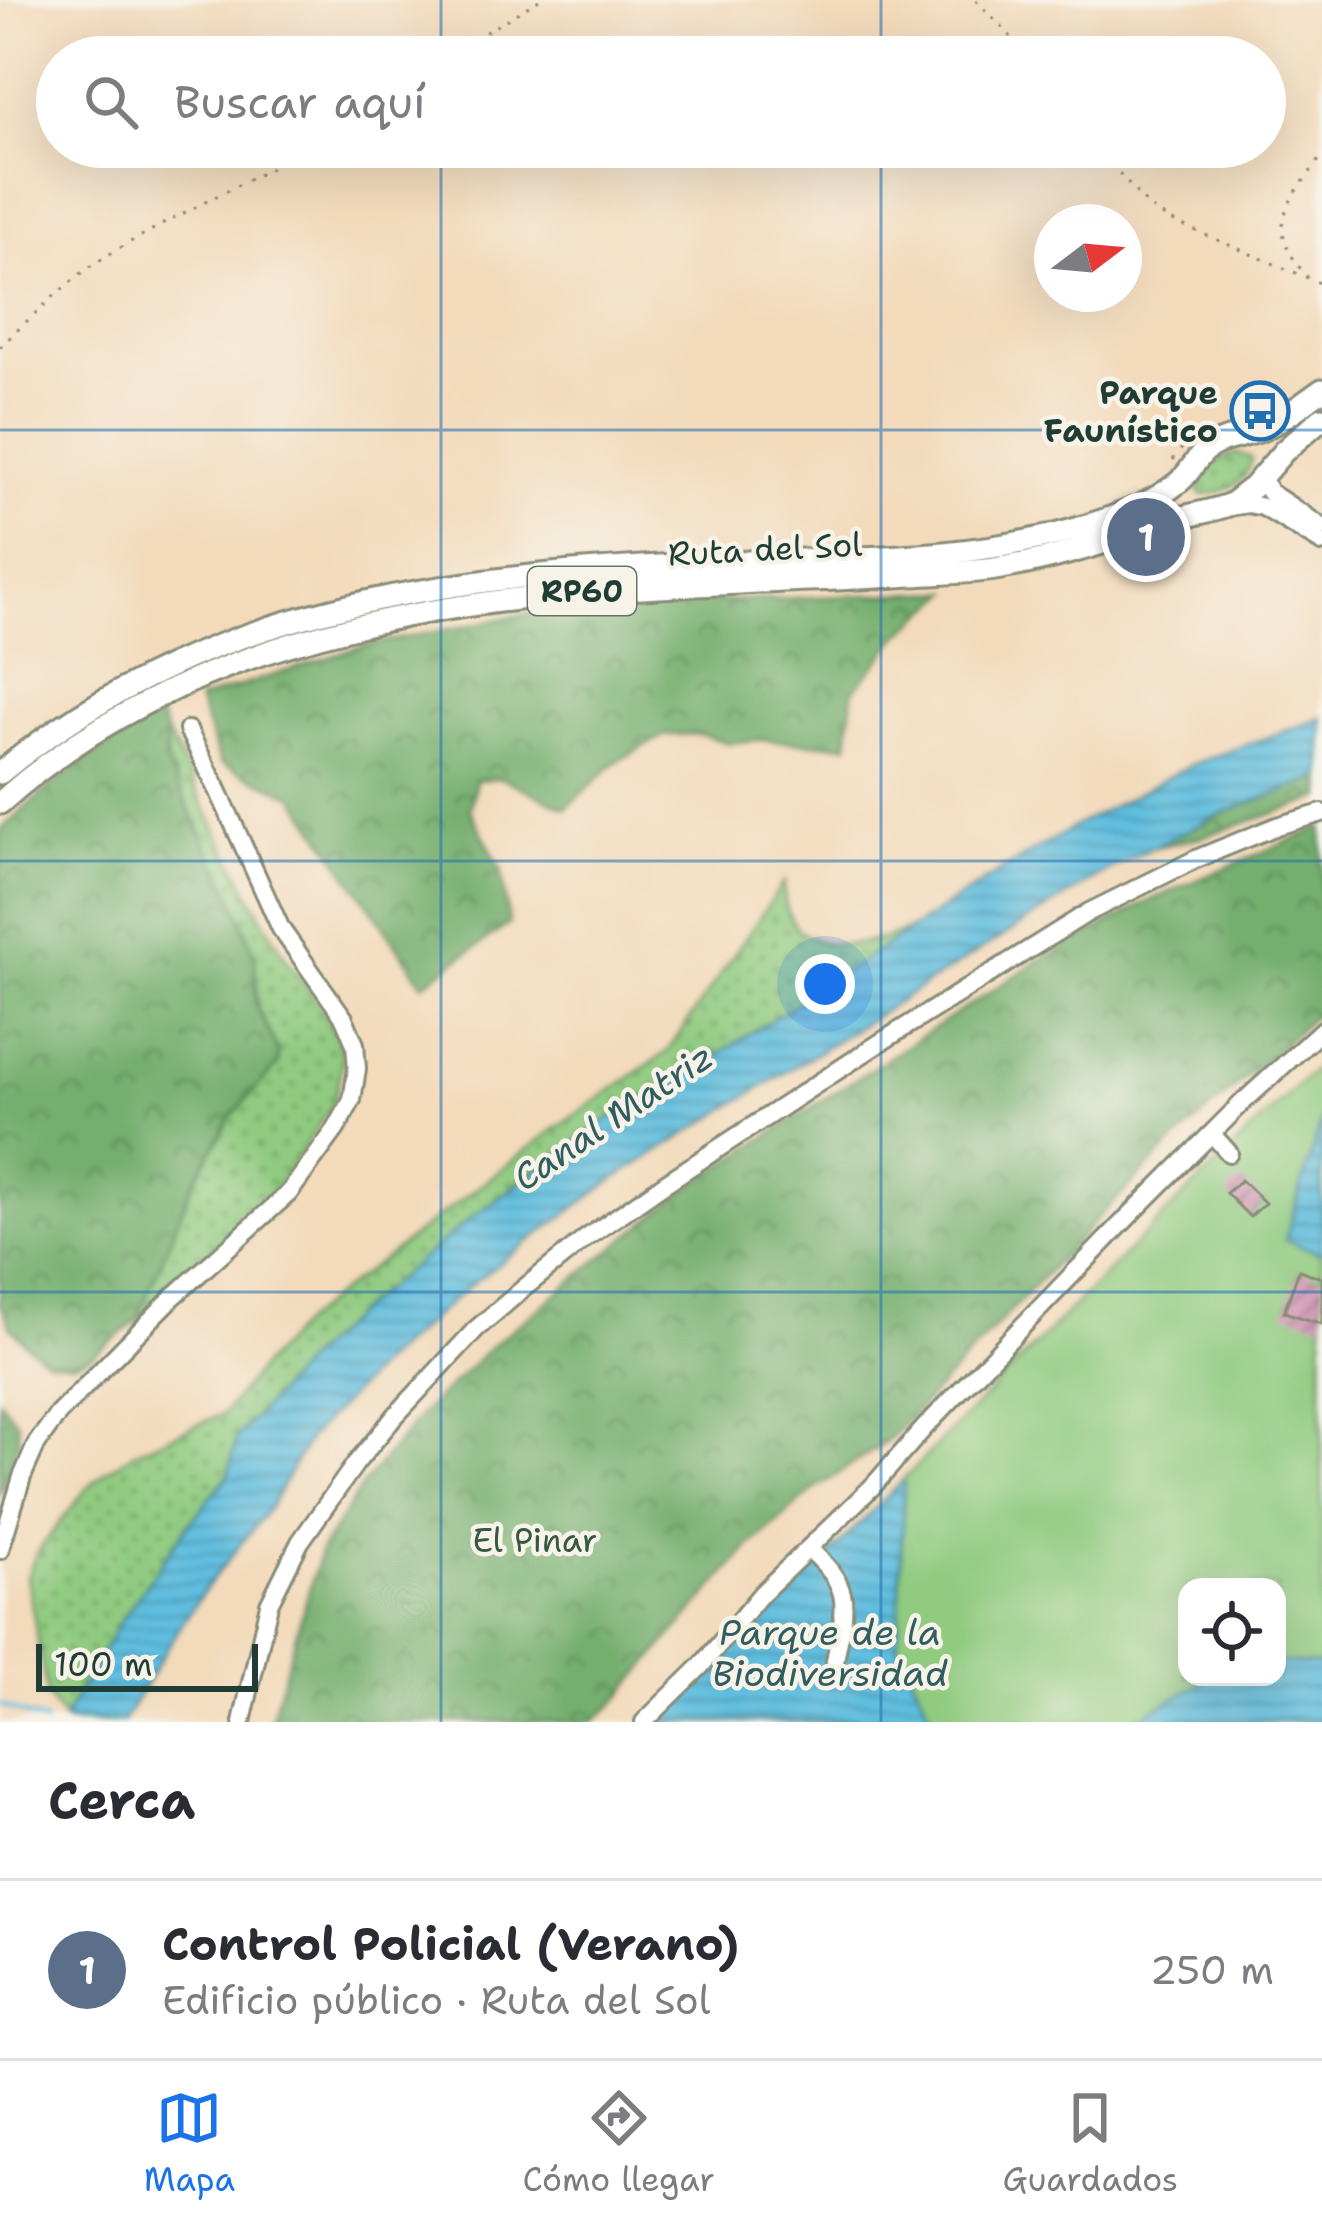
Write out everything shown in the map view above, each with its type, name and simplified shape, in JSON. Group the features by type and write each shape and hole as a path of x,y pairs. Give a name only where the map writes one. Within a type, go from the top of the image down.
{"main road":[{"name":"Ruta del Sol","path":"0,773 51,733 150,675 249,634 342,608 461,582 554,572 997,547 1072,530 1162,494 1190,472 1203,452 1274,423 1322,390"},
{"name":"Ruta del Sol","path":"0,803 65,749 139,704 213,670 334,632 472,603 540,595 987,570 1082,549 1214,510 1242,497 1283,451 1322,418"},
{"path":"1227,440 1243,441 1256,450 1263,474"},
{"path":"1190,472 1187,501 1194,508 1214,510"}],"street":[{"path":"1263,474 1269,492 1322,527"},
{"path":"1214,510 1248,504 1263,507 1322,543"},
{"path":"0,1550 22,1477 37,1443 58,1414 173,1297 289,1193 352,1100 355,1044 344,1018 281,929 188,730"},
{"path":"242,1722 269,1604 300,1541 396,1415 476,1329 524,1288 664,1184 1089,912 1196,859 1322,813"},
{"path":"644,1722 701,1666 761,1594 872,1487 1127,1217 1322,1030"},
{"path":"1212,1134 1229,1153"},
{"path":"809,1550 842,1588 844,1605 835,1660"}],"path":[{"path":"479,36 539,0"},
{"path":"976,0 1010,36"},
{"path":"1310,279 1296,264 1282,234 1284,212 1322,156"},
{"path":"0,347 108,254 272,168"},
{"path":"1115,168 1150,208 1170,220 1322,284"}],"green space":[{"path":"1237,453 1251,458 1241,480 1202,495 1198,490 1206,471"},
{"path":"950,592 903,632 853,691 848,745 728,743 700,734 665,735 616,762 566,808 501,778 476,780 470,810 501,869 509,924 423,984 295,797 220,763 198,700 363,646 526,614 642,604"},
{"path":"159,715 166,732 166,763 248,936 255,959 256,1005 278,1052 278,1064 231,1117 191,1187 136,1322 93,1355 73,1363 47,1360 10,1326 0,1303 0,831 75,767"},
{"path":"166,732 263,919 337,1037 343,1060 334,1103 260,1208 136,1322 191,1187 231,1117 278,1064 278,1052 256,1005 257,983 233,897 166,762"},
{"path":"1322,777 1322,798 1151,848 1225,812"},
{"name":"El Pinar","path":"1322,827 1322,1009 1171,1145 890,1439 815,1489 748,1548 614,1704 593,1722 270,1722 321,1550 364,1483 422,1413 494,1344 692,1185 1038,961 1155,898"},
{"path":"784,882 787,908 796,927 811,938 851,944 916,926 604,1122 525,1177 309,1357 237,1437 228,1476 120,1622 63,1719 47,1696 27,1577 36,1554 83,1493 138,1450 223,1414 303,1322 552,1131 667,1052"},
{"path":"1322,1062 1322,1665 1286,1663 1286,1578 1178,1578 1178,1686 1197,1686 1131,1722 935,1722 898,1647 904,1479"},
{"path":"0,1400 17,1422 19,1439 0,1496"}],"water":[{"name":"Canal Matriz","path":"1322,718 1322,777 1225,812 1117,865 613,1180 470,1285 389,1356 309,1438 270,1507 206,1588 123,1722 63,1719 120,1622 228,1476 237,1437 309,1357 469,1220 604,1122 1077,825 1193,764"},
{"path":"1322,1118 1322,1254 1285,1240"},
{"name":"Parque de la Biodiversidad","path":"904,1479 898,1647 935,1722 652,1722 780,1604"},
{"path":"1286,1663 1322,1665 1322,1722 1131,1722 1197,1686 1286,1686"}],"building":[{"path":"1241,1180 1265,1203 1250,1217 1226,1193"},
{"path":"1299,1270 1322,1278 1322,1324 1284,1312"}],"waterway":[{"path":"0,1705 45,1722"}],"place":[{"name":"Parque Faunístico","path":"1260,411"},
{"name":"Control Policial (Verano)","path":"1146,537"}]}
